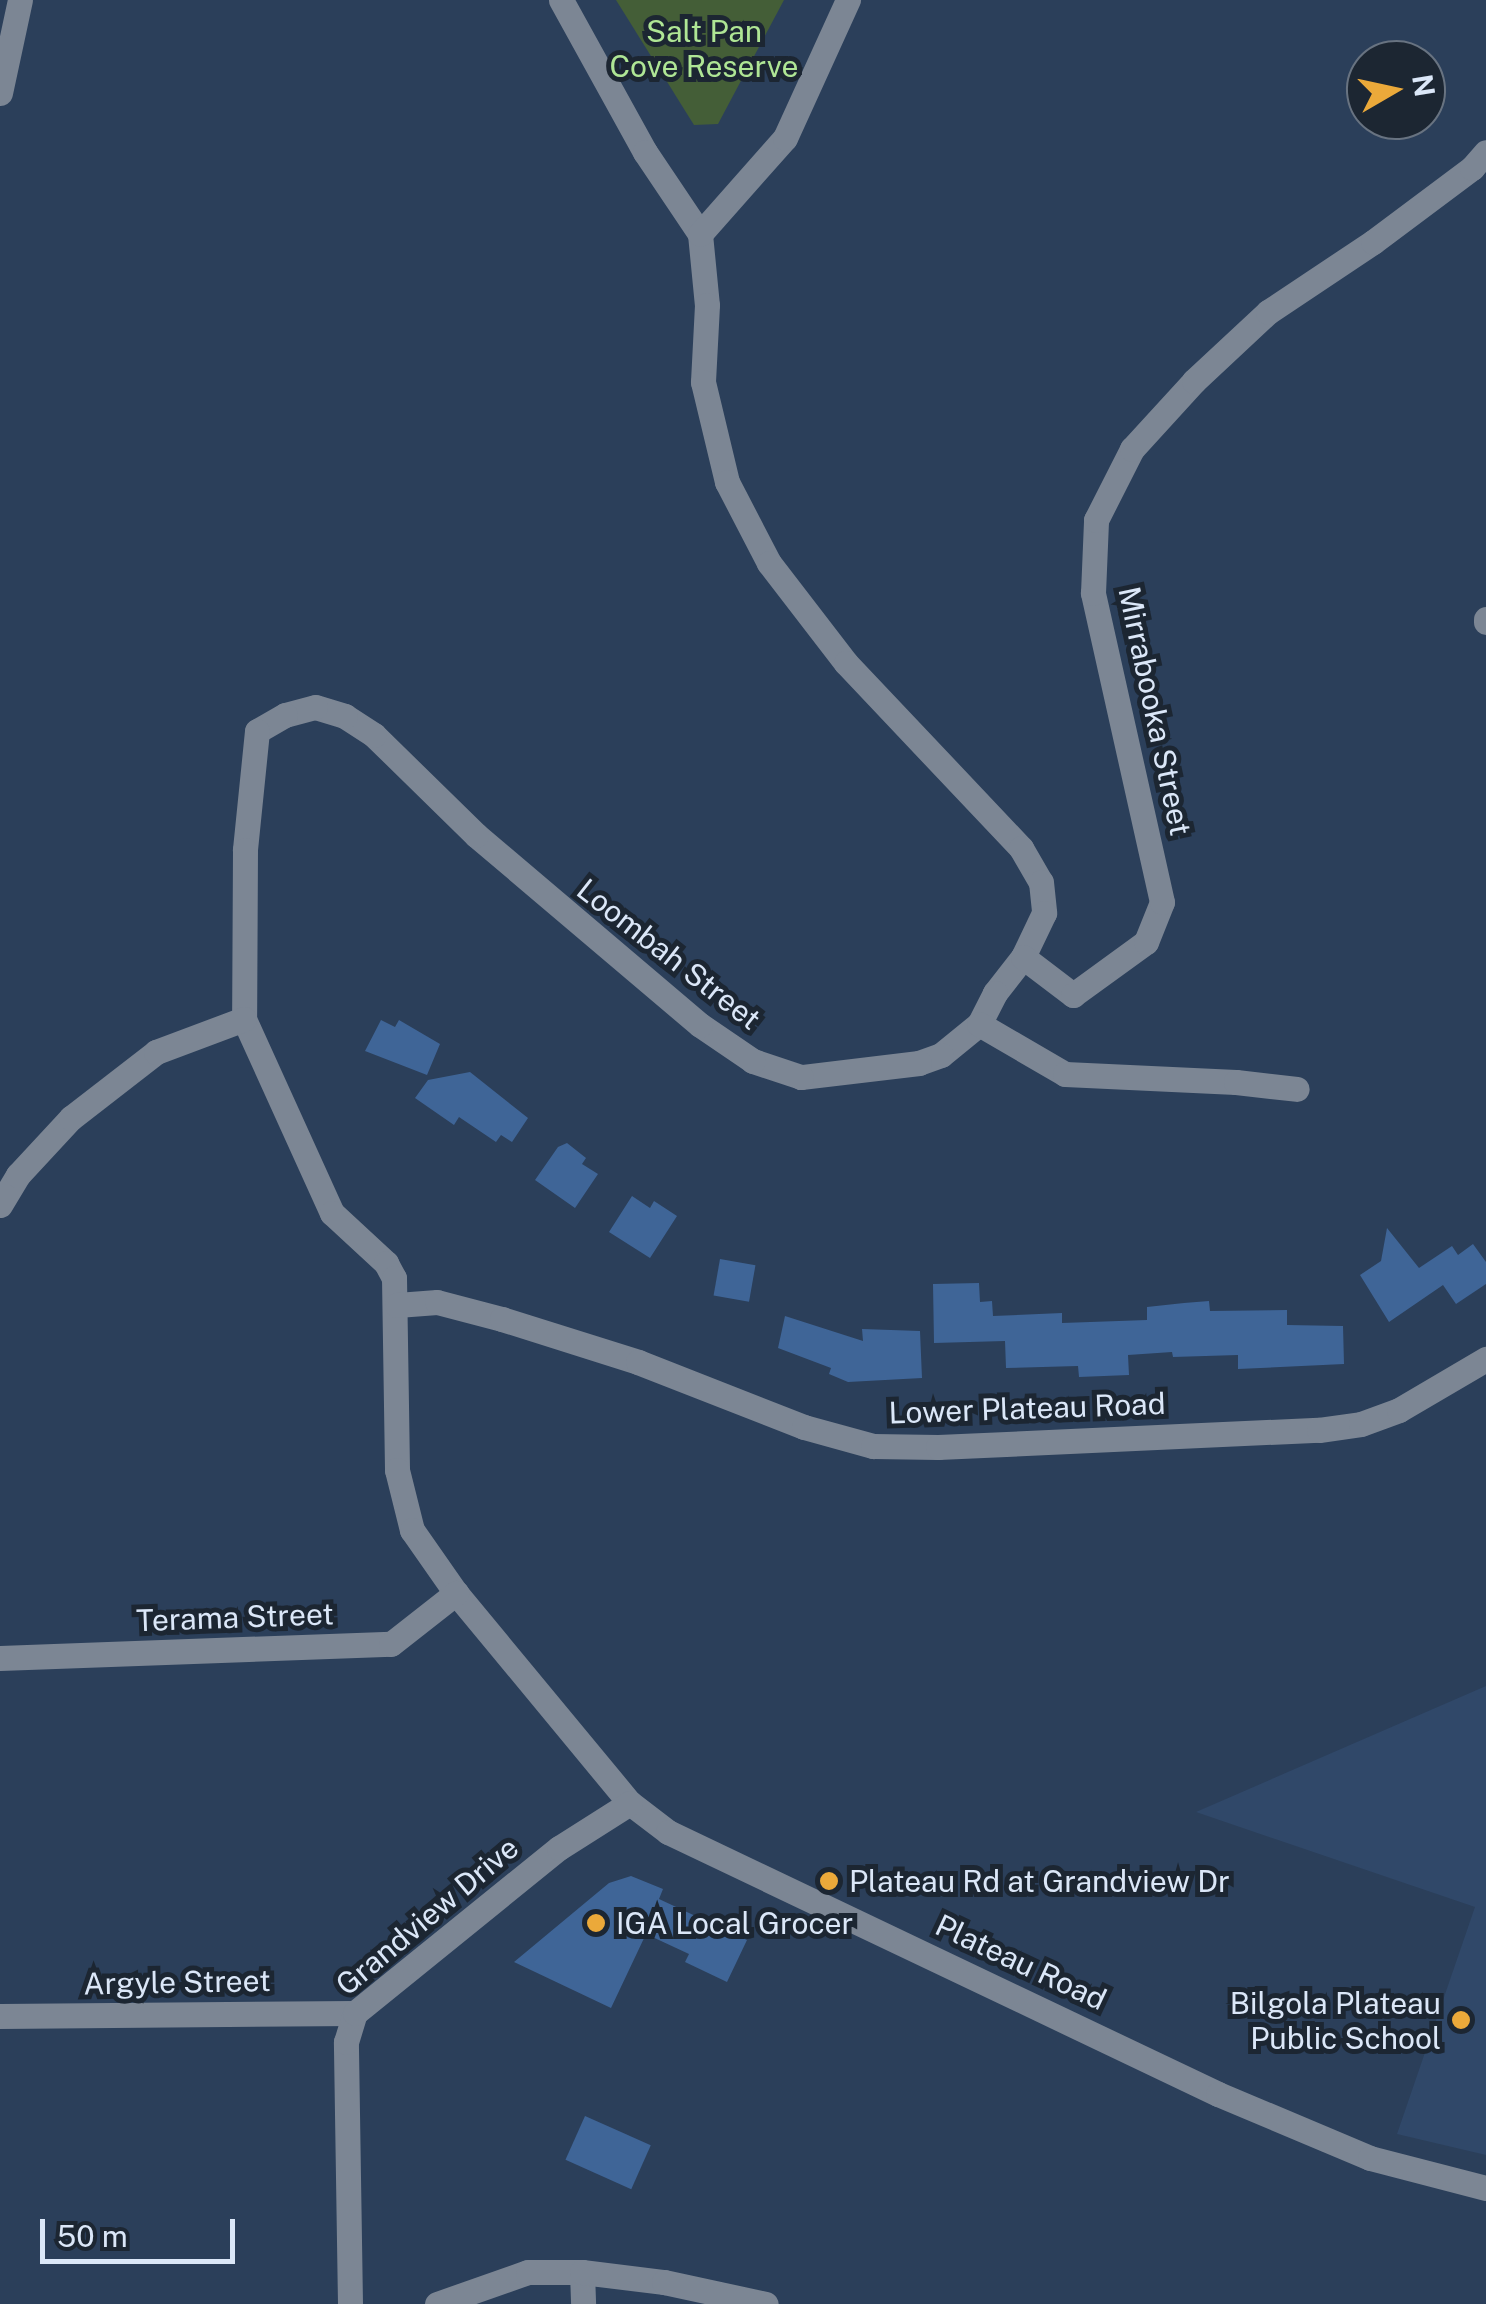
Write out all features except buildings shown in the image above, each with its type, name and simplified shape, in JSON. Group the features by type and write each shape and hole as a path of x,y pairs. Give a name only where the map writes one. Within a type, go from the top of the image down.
{"street":[{"path":"0,92 20,0"},
{"path":"562,0 646,152 700,234 785,138 848,0"},
{"name":"Mirrabooka Street","path":"1023,956 1073,996 1146,942 1162,902 1093,593 1096,520 1132,449 1194,381 1268,312 1374,242 1472,168 1486,152"},
{"name":"Loombah Street","path":"397,1305 394,1278 386,1263 350,1235 323,1198 244,1019 245,850 257,731 285,715 315,708 345,716 374,735 448,809 575,923 700,1024 752,1061 801,1076 919,1062 941,1055 979,1024 995,993 1023,956 1044,913 1041,882 1021,848 846,662 769,563 727,482 703,382 707,305 700,234"},
{"path":"0,1206 18,1175 71,1118 156,1052 244,1019"},
{"path":"979,1024 1065,1074 1236,1082 1296,1090"},
{"name":"Lower Plateau Road","path":"397,1305 438,1302 502,1319 638,1362 804,1428 872,1446 938,1448 1318,1430 1361,1424 1399,1410 1486,1359"},
{"name":"Plateau Road","path":"397,1305 397,1470 412,1530 456,1593 630,1803 668,1832 1218,2094 1370,2158 1486,2188"},
{"name":"Terama Street","path":"0,1658 391,1644 456,1593"},
{"name":"Grandview Drive","path":"350,2304 346,2042 355,2012 558,1848 630,1803"},
{"name":"Argyle Street","path":"0,2016 355,2012"},
{"path":"437,2304 528,2272 582,2272 664,2282 766,2304"},
{"path":"582,2272 583,2304"}],"shaded area":[{"name":"Bilgola Plateau Public School","path":"1486,1686 1486,2155 1397,2134 1475,1907 1196,1812"}],"green space":[{"name":"Salt Pan Cove Reserve","path":"616,0 784,0 718,124 694,125"}],"place":[{"name":"Plateau Rd at Grandview Dr","path":"829,1881"},
{"name":"IGA Local Grocer","path":"596,1923"},
{"name":"Bilgola Plateau Public School","path":"1461,2020"}]}
